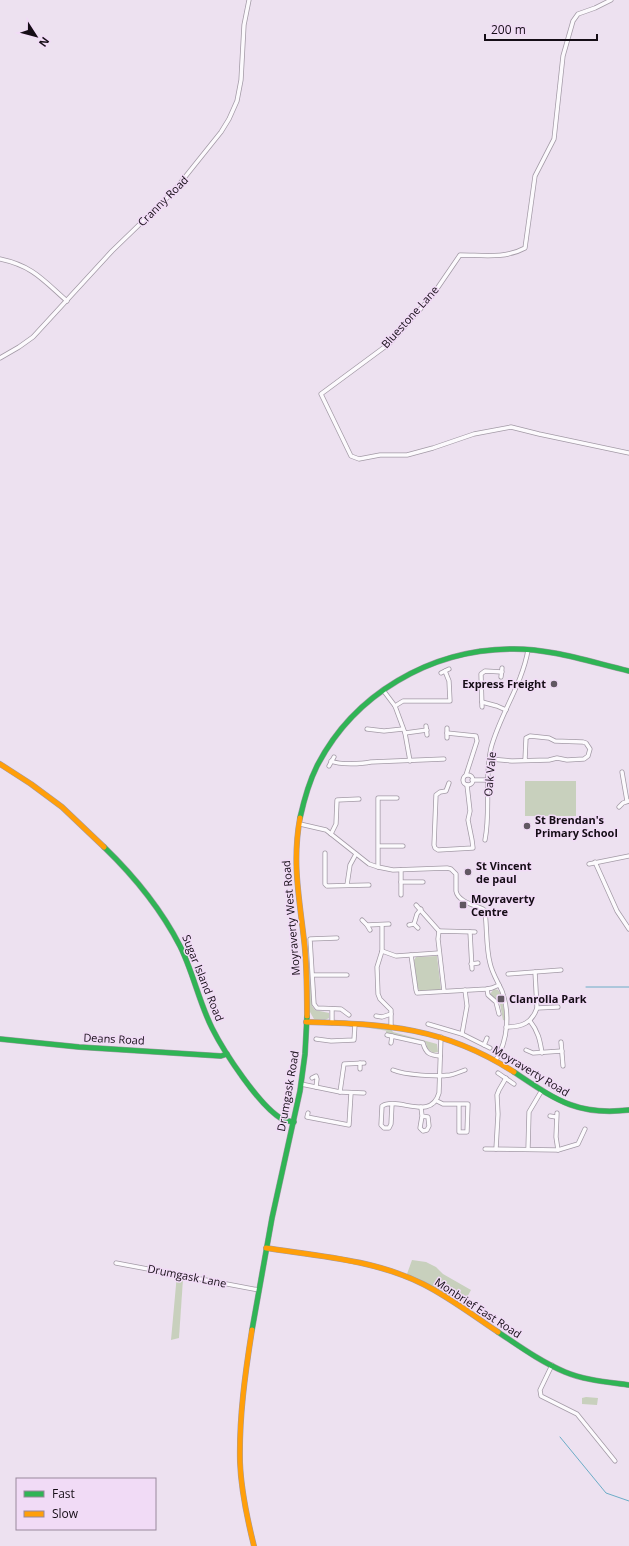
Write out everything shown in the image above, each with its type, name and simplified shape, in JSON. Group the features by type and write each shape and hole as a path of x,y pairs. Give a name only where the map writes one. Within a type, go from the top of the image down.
{"street":[{"name":"Cranny Road","path":"0,358 33,337 107,256 173,192 194,169 221,132 237,102 241,80 244,25 249,0"},
{"name":"Bluestone Lane","path":"610,0 595,8 578,14 573,21 563,56 554,139 535,176 525,248 515,253 505,255 460,255 432,296 390,343 321,394 350,456 359,459 380,455 407,456 474,434 511,427 629,453"},
{"path":"0,259 22,265 50,284 67,301"},
{"name":"Moyraverty West Road","path":"306,1022 306,969 296,875 296,850 308,790 318,765 328,748 352,717 383,690 415,670 449,657 477,651 511,649 528,650 564,656 629,671"},
{"name":"Oak Vale","path":"485,840 488,780 494,738 519,681 528,650"},
{"path":"502,668 502,675 485,671 481,674 482,704 497,706 506,710"},
{"path":"395,706 403,701 450,701 449,681 443,672 449,669"},
{"path":"383,690 395,706 405,733 410,761"},
{"path":"367,729 384,731 403,729"},
{"path":"405,733 427,730"},
{"path":"447,738 447,731 476,736 478,741 466,775 463,777 464,783 467,785 470,811 468,820 472,848 438,850 435,848 436,795 440,792 446,791 449,783"},
{"path":"490,759 504,761 549,760 557,758 567,760 584,759 588,756 590,749 586,743 583,742 555,741 549,738 530,736 526,738 525,760"},
{"path":"331,762 340,764 361,764 371,762 443,759 440,754"},
{"path":"329,766 334,757"},
{"name":"Sugar Island Road","path":"0,764 32,784 62,807 118,861 146,893 163,916 180,946 206,1013 227,1054 249,1086 271,1111 283,1120 294,1122"},
{"path":"619,807 622,803 628,801 622,772"},
{"path":"466,775 470,776 472,780"},
{"path":"472,780 488,780"},
{"path":"467,785 472,783 472,780"},
{"path":"378,867 378,798 397,798"},
{"path":"331,834 336,824 337,800 359,799"},
{"path":"300,824 319,828 331,834 369,864 378,867 401,870 447,868 451,869 456,874 456,892 459,897 483,908 486,911 489,962 504,998 506,1012 506,1027 500,1052 496,1060"},
{"path":"379,846 403,846"},
{"path":"325,853 325,884 327,886 369,885"},
{"path":"347,886 350,865 356,854"},
{"path":"589,864 629,856"},
{"path":"595,862 617,911 629,929"},
{"path":"401,870 401,895"},
{"path":"401,882 423,882"},
{"path":"416,905 439,930 475,932"},
{"path":"414,924 416,914 421,909"},
{"path":"362,920 370,930"},
{"path":"367,925 389,924"},
{"path":"409,925 414,924"},
{"path":"414,924 418,928"},
{"path":"382,925 382,951 377,967 378,994 380,999 391,1010 391,1026"},
{"path":"439,930 439,953 444,991"},
{"path":"470,932 472,969"},
{"path":"334,940 310,939 315,1006 320,1008 341,1009 347,1011 349,1015"},
{"path":"382,951 396,956 439,953"},
{"path":"411,955 417,992 487,989 499,985"},
{"path":"471,964 478,963"},
{"path":"508,974 560,970"},
{"path":"506,1027 520,1026 530,1021 537,1008 535,972"},
{"path":"313,975 347,975"},
{"path":"487,989 488,995 496,1002 499,1014"},
{"path":"462,1034 467,1006 465,990"},
{"path":"537,1008 558,1007"},
{"path":"332,1009 332,1023"},
{"path":"492,1010 498,1009"},
{"path":"376,1016 382,1017 391,1014"},
{"path":"436,1026 437,1019"},
{"path":"530,1021 536,1028 540,1038 542,1053"},
{"name":"Moyraverty Road","path":"306,1022 391,1026 411,1029 442,1037 496,1060 563,1103 579,1109 601,1113 629,1110"},
{"name":"Drumgask Road","path":"266,1248 301,1084 305,1053 306,1022"},
{"path":"316,1038 331,1041 354,1040 355,1024"},
{"path":"428,1024 462,1034 490,1048"},
{"path":"387,1035 423,1043 425,1050 430,1055 440,1056"},
{"path":"391,1043 392,1036"},
{"path":"392,1104 391,1124 389,1128 384,1128 381,1125 382,1106 392,1104 421,1107 430,1106 437,1100 439,1093 442,1037"},
{"path":"484,1045 487,1038"},
{"name":"Deans Road","path":"0,1040 86,1048 221,1056 227,1054"},
{"path":"561,1042 563,1066"},
{"path":"526,1050 533,1053 562,1051"},
{"path":"340,1092 344,1064 362,1063 360,1069"},
{"path":"395,1077 394,1070 417,1075 449,1075 466,1070"},
{"path":"498,1073 514,1084"},
{"path":"312,1078 316,1076 316,1087"},
{"path":"496,1149 498,1114 497,1096 506,1078"},
{"path":"301,1084 340,1092 364,1094"},
{"path":"528,1149 529,1112 542,1090"},
{"path":"308,1113 307,1117 349,1125 351,1093"},
{"path":"437,1100 443,1104 459,1104 468,1104 467,1132 459,1132 459,1104"},
{"path":"421,1107 422,1116"},
{"path":"550,1116 557,1115 556,1137 558,1150"},
{"path":"485,1149 558,1150 578,1144 585,1129"},
{"path":"254,1546 248,1524 240,1462 243,1391 266,1248"},
{"name":"Monbrief East Road","path":"266,1248 346,1260 388,1270 423,1284 552,1365 581,1377 629,1386"},
{"name":"Drumgask Lane","path":"116,1263 259,1290"},
{"path":"552,1365 540,1390 542,1396 577,1414 615,1461"}],"green space":[{"path":"525,781 576,781 576,816 525,816"},
{"path":"303,914 310,972 312,1006 315,1010 329,1013 329,1018 325,1020 314,1019 310,1012 309,972"},
{"path":"437,956 441,989 420,991 417,987 414,960 416,957"},
{"path":"494,989 498,990 501,994 506,1021 503,1020 500,1004 490,994"},
{"path":"369,1027 391,1029 393,1032 437,1044 438,1052 433,1053 427,1048 426,1043 423,1041 386,1034 386,1031 388,1031"},
{"path":"412,1260 426,1262 436,1267 443,1274 471,1290 465,1301 458,1300 407,1274"},
{"path":"177,1274 183,1279 179,1338 171,1340"},
{"path":"582,1398 598,1398 597,1405 582,1404"}],"waterway":[{"path":"586,987 629,987"},
{"path":"560,1437 606,1493 629,1501"}],"traffic: fast":[{"path":"300,818 314,772 333,740 352,717 373,698 397,681 424,667 451,658 480,651 525,649 555,653 629,671"},
{"path":"104,847 126,870 156,906 173,932 185,956 203,1008 212,1028 243,1078 273,1113 283,1120 294,1122"},
{"path":"252,1330 272,1218 300,1091 305,1054 307,1016"},
{"path":"0,1039 79,1047 221,1056 227,1054"},
{"path":"514,1072 542,1091 568,1104 595,1111 629,1110"},
{"path":"498,1332 539,1359 572,1375 629,1385"}],"traffic: slow":[{"path":"0,764 31,784 62,807 104,847"},
{"path":"300,818 296,864 306,959 307,1016"},
{"path":"306,1022 362,1024 389,1027 439,1037 463,1045 514,1072"},
{"path":"266,1248 346,1260 386,1269 423,1284 498,1332"},
{"path":"252,1330 243,1396 240,1429 240,1462 245,1504 254,1546"}],"place":[{"name":"Express Freight","path":"554,684"},
{"name":"St Brendan's Primary School","path":"527,826"},
{"name":"St Vincent de paul","path":"468,872"},
{"name":"Moyraverty Centre","path":"463,905"},
{"name":"Clanrolla Park","path":"501,999"}]}
